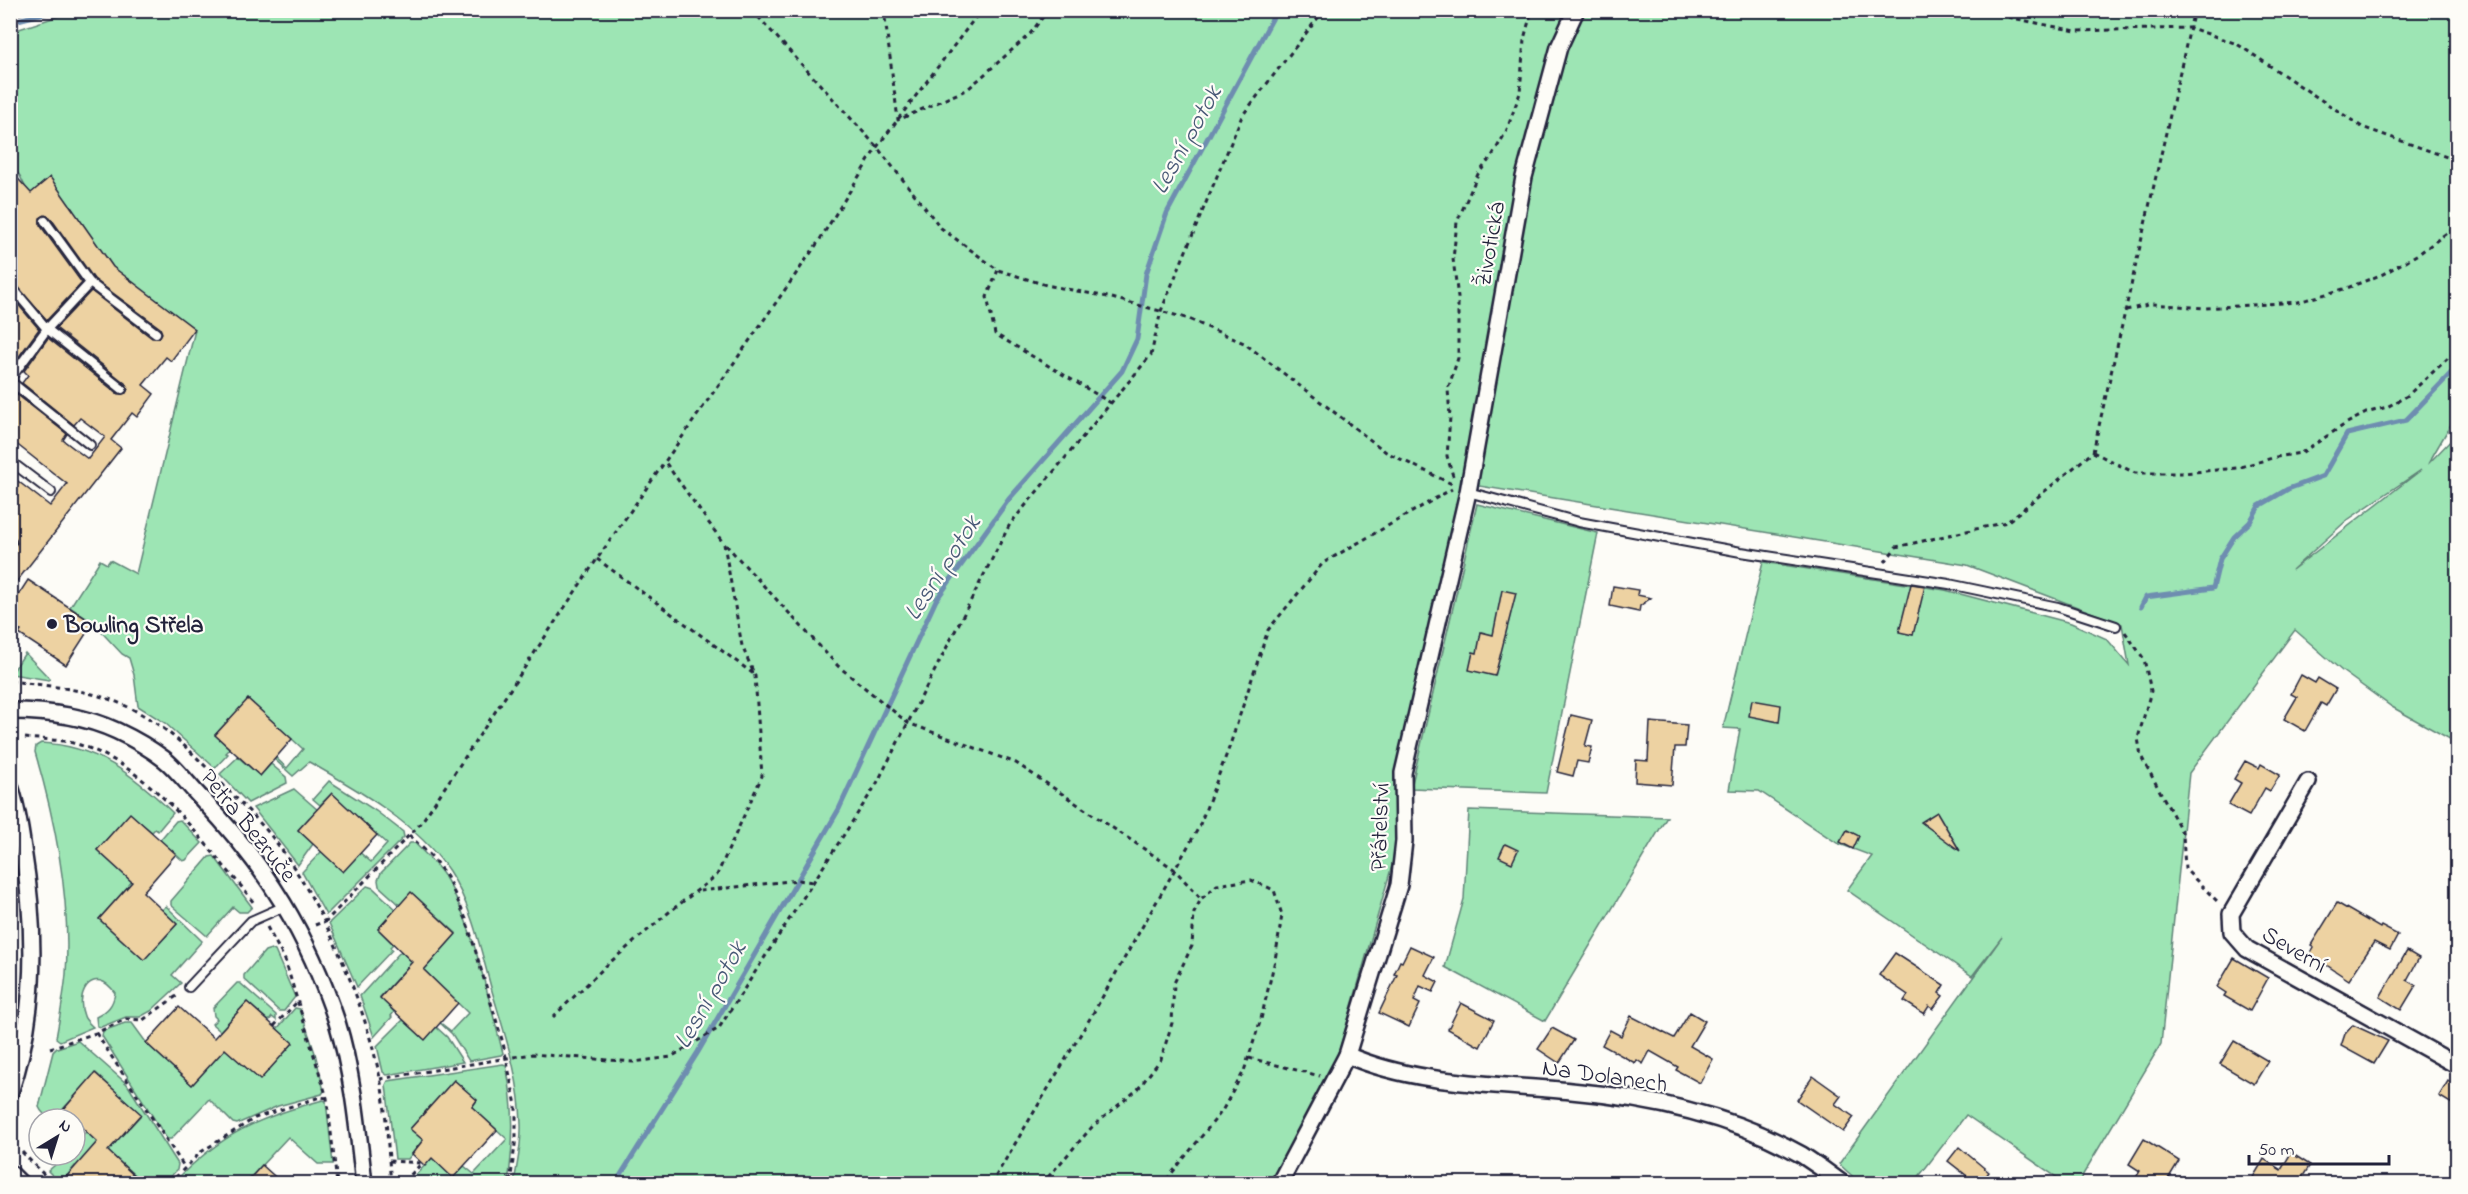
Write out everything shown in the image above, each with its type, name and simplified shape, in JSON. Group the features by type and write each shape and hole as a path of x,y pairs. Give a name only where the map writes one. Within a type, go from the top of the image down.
{"street":[{"name":"Životická","path":"1462,489 1524,177 1559,47 1576,10"},
{"name":"Přátelství","path":"1279,1184 1347,1055 1399,885 1404,842 1403,773 1462,489"},
{"name":"Petra Bezruče","path":"10,711 73,716 116,731 164,759 213,811 263,870 300,932 320,975 337,1024 355,1109 364,1184"},
{"path":"2231,915 2308,782"},
{"path":"10,786 16,802 31,897 31,1000 10,1092"},
{"name":"Severní","path":"2231,915 2232,932 2247,950 2457,1066"},
{"name":"Na Dolanech","path":"1347,1055 1372,1066 1471,1083 1592,1093 1643,1100 1692,1111 1750,1130 1802,1155 1843,1184"},
{"path":"10,1173 21,1184"}],"lane":[{"path":"45,221 90,283 156,333"},
{"path":"90,283 48,329 10,380 90,445"},
{"path":"10,285 48,329 122,389"},
{"path":"10,461 51,492"},
{"path":"1462,489 1579,522 1741,552 1949,584 2058,607 2116,626"},
{"path":"189,987 251,921 286,906"}],"path":[{"path":"10,16 34,10"},
{"path":"752,10 878,147 941,228 998,270 1046,285 1133,303 1186,318 1244,343 1386,452 1462,489"},
{"path":"884,10 898,120"},
{"path":"300,932 327,920 421,823 597,559 819,241 878,147 981,10"},
{"path":"898,120 968,89 1030,34 1048,10"},
{"path":"380,1079 532,1054 634,1062 671,1057 719,1028 876,785 1010,524 1150,355 1161,311 1242,116 1324,10"},
{"path":"1462,489 1447,456 1450,417 1448,389 1458,358 1458,298 1453,259 1457,222 1478,174 1506,132 1520,93 1524,39 1532,10"},
{"path":"1973,10 2076,31 2190,28 2237,44 2362,127 2457,161"},
{"path":"2007,17 2020,10"},
{"path":"1876,573 1896,547 2007,522 2093,452 2194,10"},
{"path":"2126,310 2152,304 2205,308 2298,302 2347,288 2383,274 2457,228"},
{"path":"998,270 987,297 995,334 1111,403"},
{"path":"2093,452 2134,473 2183,473 2237,468 2276,457 2301,453 2347,423 2366,413 2387,407 2407,396 2457,349"},
{"path":"665,462 724,544 838,666 908,723 1016,763 1174,869 1201,899"},
{"path":"991,1184 1095,1010 1199,827 1229,748 1268,630 1323,563 1462,489"},
{"path":"553,1017 608,964 717,875 762,776 755,676 742,646 724,544"},
{"path":"597,559 755,676"},
{"path":"10,594 18,593"},
{"path":"2116,626 2125,632 2144,659 2151,691 2138,738 2141,756 2183,834 2185,869 2231,915"},
{"path":"25,738 79,744 105,755 136,775 171,805 254,903 285,960 327,1098 337,1184"},
{"path":"409,835 432,857 447,877 466,919 503,1043 516,1105 516,1137 510,1184"},
{"path":"699,891 798,880 814,882"},
{"path":"1042,1184 1092,1127 1137,1089 1161,1059 1172,1023 1174,983 1192,946 1194,913 1201,899 1217,885 1251,880 1274,890 1282,915 1267,995 1249,1058 1222,1111 1163,1184"},
{"path":"50,1048 96,1033 126,1019 143,1020 189,987"},
{"path":"274,1026 298,1001"},
{"path":"96,1033 184,1168"},
{"path":"1249,1058 1334,1079"},
{"path":"169,1184 201,1152 255,1118 320,1097 327,1098"},
{"path":"22,1152 53,1184"},
{"path":"389,1161 422,1163 402,1184"}],"green space":[{"path":"77,10 2457,11 2457,414 2428,464 2457,434 2457,743 2392,707 2342,671 2295,630 2189,773 2161,1044 2078,1183 2065,1183 1966,1115 1914,1183 1860,1183 1839,1164 2002,937 1972,976 1847,890 1872,856 1837,843 1759,791 1729,790 1740,729 1723,728 1763,562 1945,590 2071,623 2107,639 2129,665 2122,624 1967,565 1461,483 1394,779 1400,837 1336,1062 1274,1183 514,1183 521,1124 518,1090 511,1057 470,914 457,885 436,854 404,823 385,809 309,762 293,776 273,758 274,756 287,768 303,749 248,699 228,724 226,723 215,735 230,749 215,768 165,723 138,706 129,658 122,654 93,623 70,607 100,560 107,564 110,560 136,574 195,330 113,267 50,177 29,195 20,176 11,165 10,32","holes":["2421,470 2292,570 2346,521"]},
{"path":"1477,504 1598,533 1546,793 1411,788"},
{"path":"25,653 50,679 49,680 11,674"},
{"path":"41,743 61,745 97,756 129,775 173,813 158,831 155,829 152,832 130,814 97,850 132,882 99,919 144,960 177,924 162,910 166,906 202,941 172,975 181,983 151,1011 140,1017 126,1017 101,1027 97,1026 96,1017 109,1007 115,993 108,985 100,981 88,984 84,990 82,1007 85,1017 93,1027 60,1041 56,1038 66,974 66,918 55,834 35,752 36,746"},
{"path":"238,757 260,776 271,764 286,777 287,783 248,803 220,774"},
{"path":"329,781 376,811 403,832 404,837 326,915 302,872 321,852 358,851 371,862 387,844 331,794 320,805 313,799"},
{"path":"294,789 319,811 298,830 313,844 298,865 253,808"},
{"path":"1469,810 1667,817 1545,1021 1445,967 1464,899"},
{"path":"180,820 202,843 183,861 160,840 176,821"},
{"path":"410,843 415,843 433,862 454,893 471,937 485,985 503,1053 501,1055 469,1061 452,1034 438,1021 451,1031 468,1013 424,970 456,933 414,895 400,905 379,886 378,880 381,873"},
{"path":"214,856 252,907 247,912 239,912 233,907 207,936 171,905 171,901 209,857"},
{"path":"367,886 373,888 398,911 378,929 393,944 390,947 392,950 357,987 329,923"},
{"path":"271,949 275,951 295,997 284,1011 279,1011 244,979 244,975 265,951"},
{"path":"401,951 412,962 380,997 394,1012 374,1037 360,996"},
{"path":"237,983 240,983 276,1015 276,1020 272,1017 269,1021 247,1002 220,1031 212,1024 217,1019 213,1008"},
{"path":"295,1008 300,1009 315,1053 324,1091 322,1094 278,1106 237,1124 233,1123 209,1099 171,1139 167,1139 102,1036 103,1031 125,1023 132,1023 148,1045 192,1085 225,1049 260,1079 292,1044 277,1029"},
{"path":"403,1020 423,1038 436,1027 447,1037 463,1062 387,1075 383,1072 377,1046"},
{"path":"78,1041 127,1084 178,1164 177,1170 164,1183 143,1183 108,1151 128,1125 130,1127 141,1115 96,1073 65,1107 39,1107 53,1052 57,1048"},
{"path":"506,1065 512,1111 508,1183 408,1183 432,1158 453,1177 464,1166 474,1174 507,1139 472,1107 477,1100 454,1080 410,1129 423,1140 408,1159 395,1159 386,1085 388,1081"},
{"path":"323,1100 326,1101 333,1164 318,1164 288,1137 245,1183 172,1184 207,1152 241,1130 259,1121"},
{"path":"87,1133 97,1142 87,1156"},
{"path":"53,1167 74,1167 65,1178 70,1183 60,1183 48,1171"}],"building":[{"path":"10,170 31,193 50,177 113,267 195,329 171,361 166,357 143,385 154,394 137,417 132,413 111,440 121,448 10,590 10,548 17,543 10,535 10,475 50,506 67,484 10,439 10,399 15,393 67,434 63,440 88,459 105,437 80,418 74,425 22,383 28,375 24,371 48,338 118,394 126,393 128,389 126,384 56,328 91,291 152,338 159,338 162,333 160,328 94,279 50,217 45,215 40,218 40,225 82,283 47,320 10,279"},
{"path":"10,295 39,329 15,362 10,356"},
{"name":"Bowling Střela","path":"28,580 93,623 66,665 19,634 21,631 10,625 10,608"},
{"path":"1911,584 1925,586 1913,635 1899,632"},
{"path":"1613,586 1638,590 1637,595 1651,598 1640,606 1639,612 1610,606"},
{"path":"1502,590 1516,593 1495,676 1469,670 1473,652 1477,653 1481,632 1493,635"},
{"path":"2301,675 2315,683 2318,678 2336,689 2326,706 2321,703 2305,731 2284,719 2297,697 2291,694"},
{"path":"248,699 292,739 260,776 215,735"},
{"path":"1752,700 1781,705 1779,722 1749,716"},
{"path":"1571,715 1592,720 1585,746 1592,747 1588,763 1577,761 1573,776 1557,772"},
{"path":"1650,722 1687,725 1685,747 1675,747 1672,785 1635,782 1636,760 1648,761"},
{"path":"2245,761 2259,768 2261,764 2280,775 2270,791 2265,788 2249,816 2228,805 2241,783 2234,779"},
{"path":"332,793 377,835 343,872 298,830"},
{"path":"1937,812 1960,851 1921,822"},
{"path":"130,813 176,854 143,892 177,924 144,960 99,919 132,882 97,850"},
{"path":"1847,830 1859,836 1853,849 1840,842"},
{"path":"1505,844 1518,850 1512,863 1499,857"},
{"path":"411,892 456,934 424,970 458,1003 425,1040 380,998 412,962 378,929"},
{"path":"2337,903 2380,928 2381,926 2398,935 2390,950 2374,942 2349,980 2310,954 2314,947 2311,945"},
{"path":"1410,946 1434,957 1425,975 1438,982 1433,992 1420,986 1414,1001 1420,1004 1409,1027 1379,1013 1397,975 1394,974 1400,961 1402,962"},
{"path":"2407,951 2419,958 2407,980 2416,985 2401,1010 2380,997"},
{"path":"1895,953 1944,985 1939,993 1943,996 1933,1009 1929,1006 1924,1014 1904,1001 1908,995 1879,975"},
{"path":"2234,958 2268,978 2250,1011 2224,996 2226,993 2217,987"},
{"path":"247,1002 293,1043 260,1080 225,1049 192,1085 146,1043 179,1007 214,1038"},
{"path":"1461,1003 1494,1020 1480,1047 1448,1029"},
{"path":"1690,1012 1705,1021 1690,1046 1713,1059 1700,1083 1676,1070 1678,1067 1650,1051 1643,1064 1637,1060 1635,1063 1602,1045 1610,1030 1621,1036 1631,1016 1674,1038"},
{"path":"2353,1025 2388,1041 2374,1064 2341,1046 2345,1034"},
{"path":"1552,1028 1574,1040 1559,1063 1538,1049"},
{"path":"2234,1041 2268,1061 2254,1084 2220,1064"},
{"path":"95,1073 141,1114 108,1151 143,1184 60,1184 75,1167 87,1167 87,1153 97,1142 87,1133 87,1107 66,1107"},
{"path":"1813,1076 1841,1096 1835,1104 1854,1117 1843,1132 1797,1100"},
{"path":"454,1080 477,1100 472,1107 497,1130 453,1178 432,1158 425,1166 412,1154 423,1140 410,1129"},
{"path":"2448,1081 2457,1087 2457,1107 2439,1096"},
{"path":"2144,1139 2179,1161 2165,1184 2132,1184 2140,1171 2129,1164"},
{"path":"1959,1147 1989,1172 1980,1184 1961,1184 1967,1176 1948,1161"},
{"path":"2291,1153 2310,1165 2300,1181 2304,1184 2249,1184 2264,1159 2281,1170"},
{"path":"262,1165 283,1184 245,1184"}],"waterway":[{"path":"10,22 57,10"},
{"name":"Lesní potok","path":"615,1184 698,1052 839,809 936,600 1009,499 1122,371 1137,339 1146,274 1167,213 1277,10"},
{"path":"2141,607 2146,597 2213,588 2220,559 2234,537 2250,522 2259,506 2288,489 2323,476 2347,434 2406,420 2458,366"}],"place":[{"name":"Bowling Střela","path":"52,624"}]}
